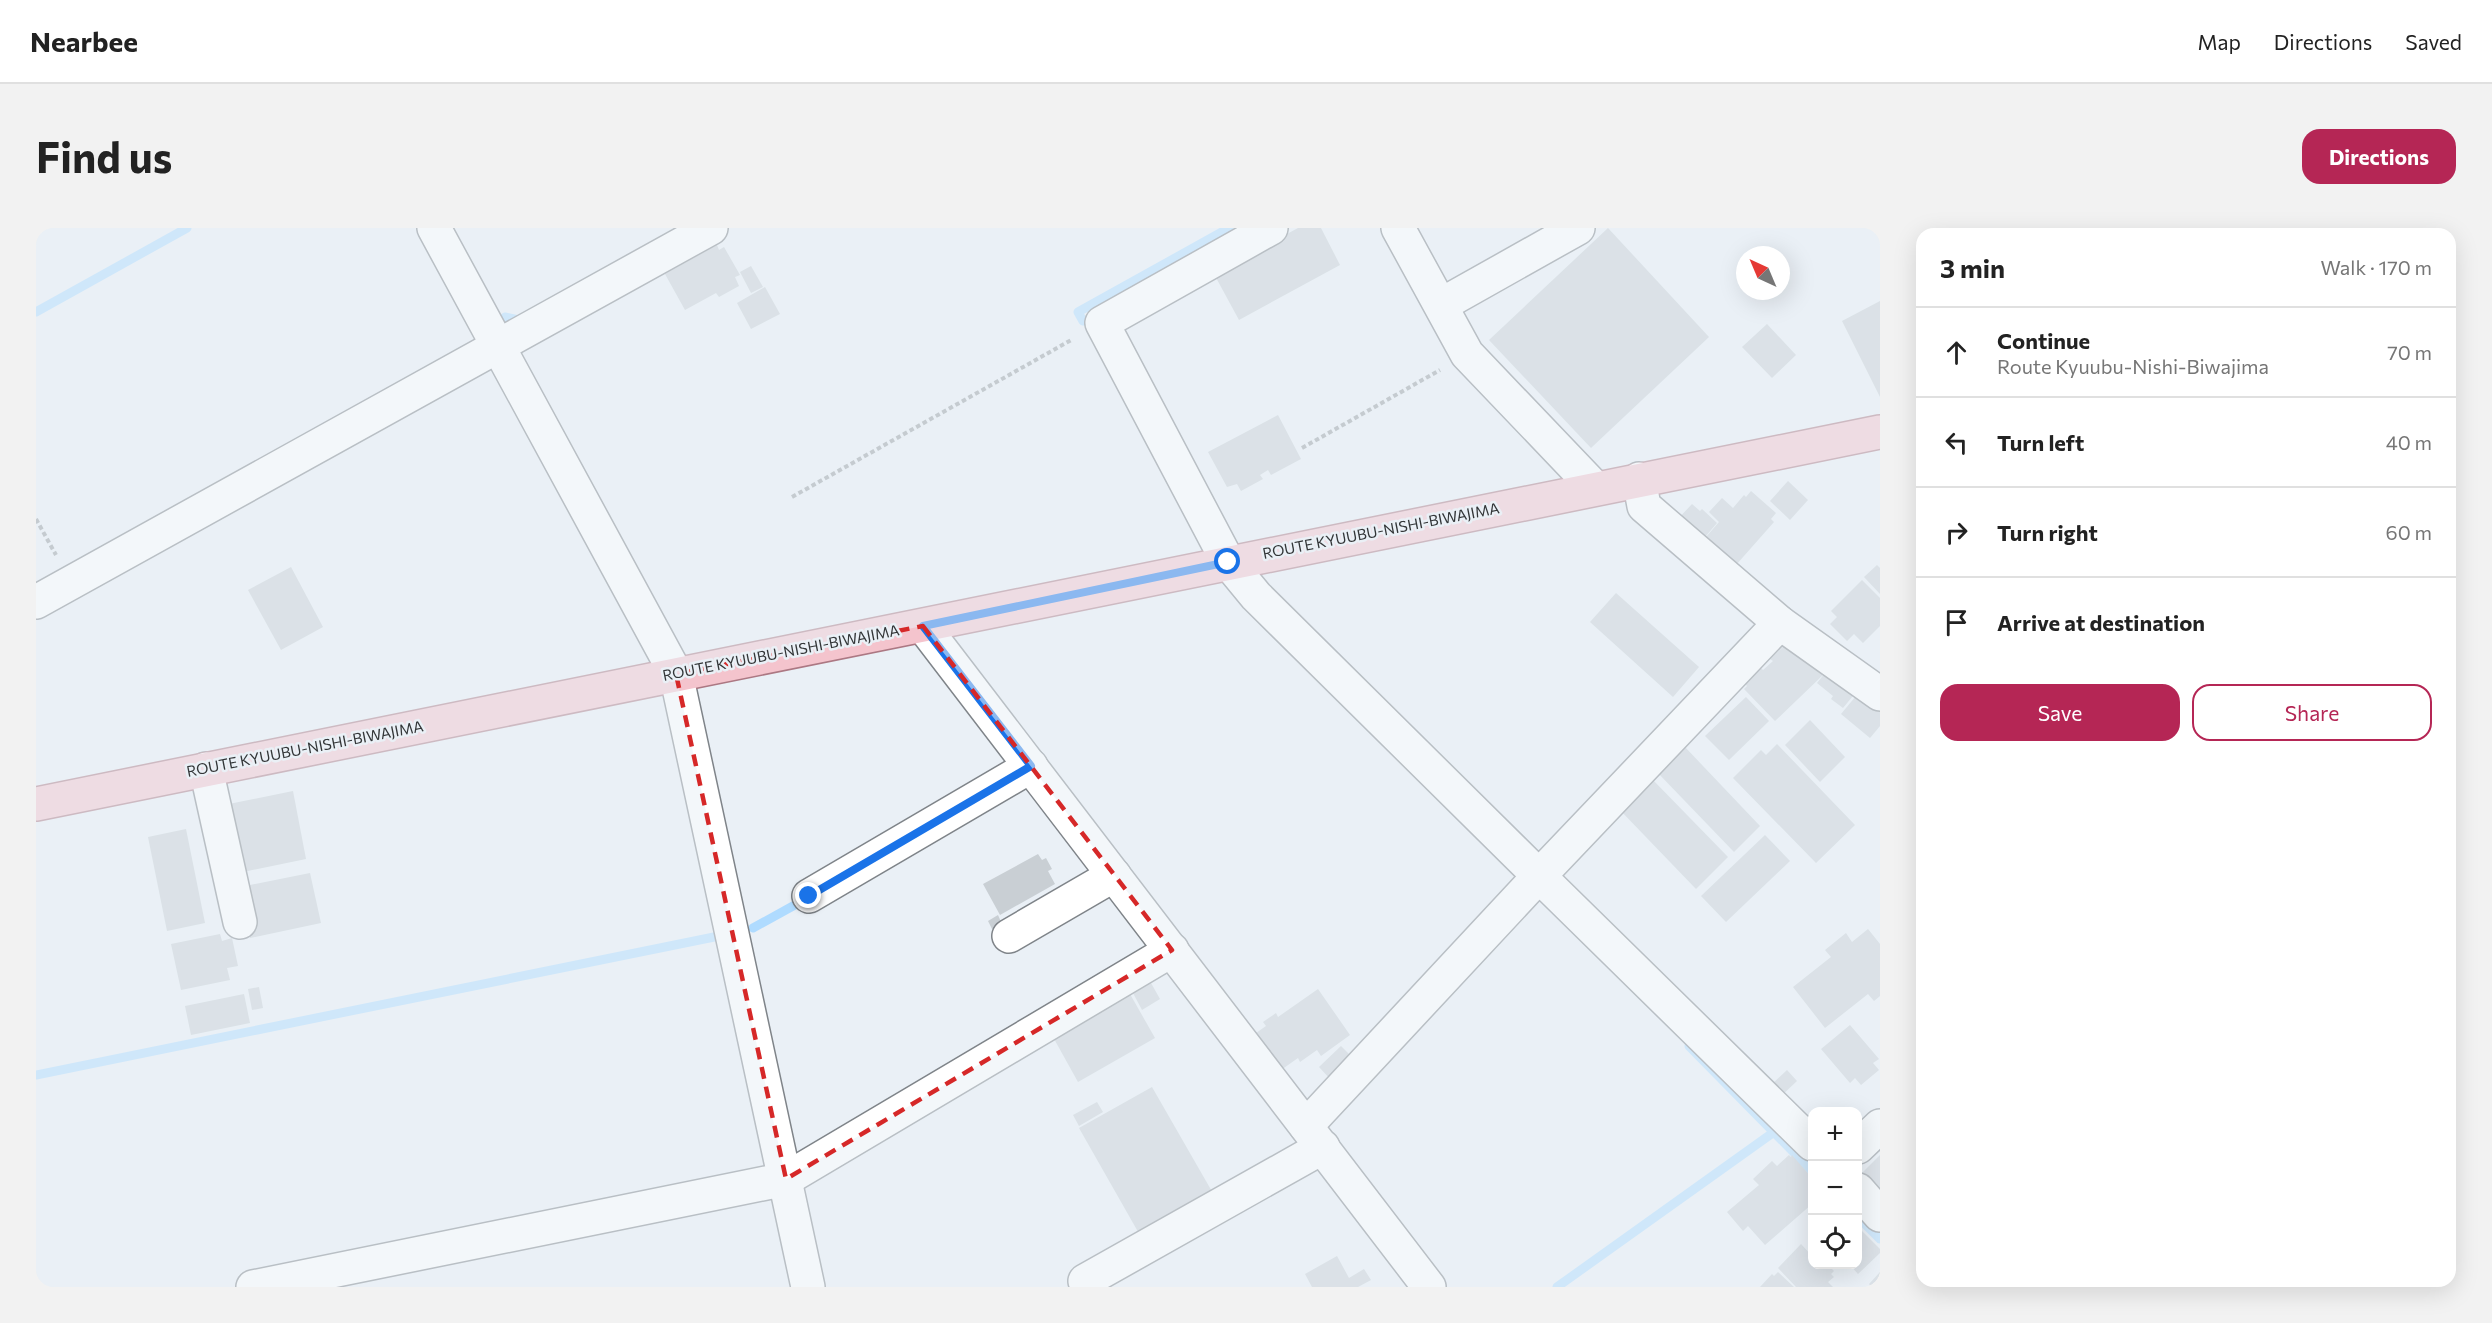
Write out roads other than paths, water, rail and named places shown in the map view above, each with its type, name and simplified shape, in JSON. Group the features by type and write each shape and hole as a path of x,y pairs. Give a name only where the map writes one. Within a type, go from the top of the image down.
{"main road":[{"name":"ROUTE KYUUBU-NISHI-BIWAJIMA","path":"36,804 1880,432"}],"street":[{"path":"434,228 676,674 808,1287"},
{"path":"36,602 711,228"},
{"path":"1272,228 1102,323 1228,562 1256,596 1808,1140"},
{"path":"1398,228 1467,354 1595,488"},
{"path":"1441,305 1578,228"},
{"path":"1639,479 1644,507 1780,623 1880,694"},
{"path":"1085,1281 1314,1137 1539,876 1780,623"},
{"path":"923,626 1429,1287"},
{"path":"809,896 1031,766"},
{"path":"206,769 240,922"},
{"path":"1009,936 1114,874"},
{"path":"253,1287 786,1179 1172,951"},
{"path":"1862,1142 1880,1126"},
{"path":"1862,1195 1880,1215"}],"waterway":[{"path":"36,312 187,228"},
{"path":"1083,321 1078,312 1229,228"},
{"path":"505,317 523,321"},
{"path":"753,928 802,901"},
{"path":"36,1075 719,936"},
{"path":"1689,1046 1808,1167"},
{"path":"1557,1287 1774,1132"},
{"path":"1862,1221 1880,1239"}]}
